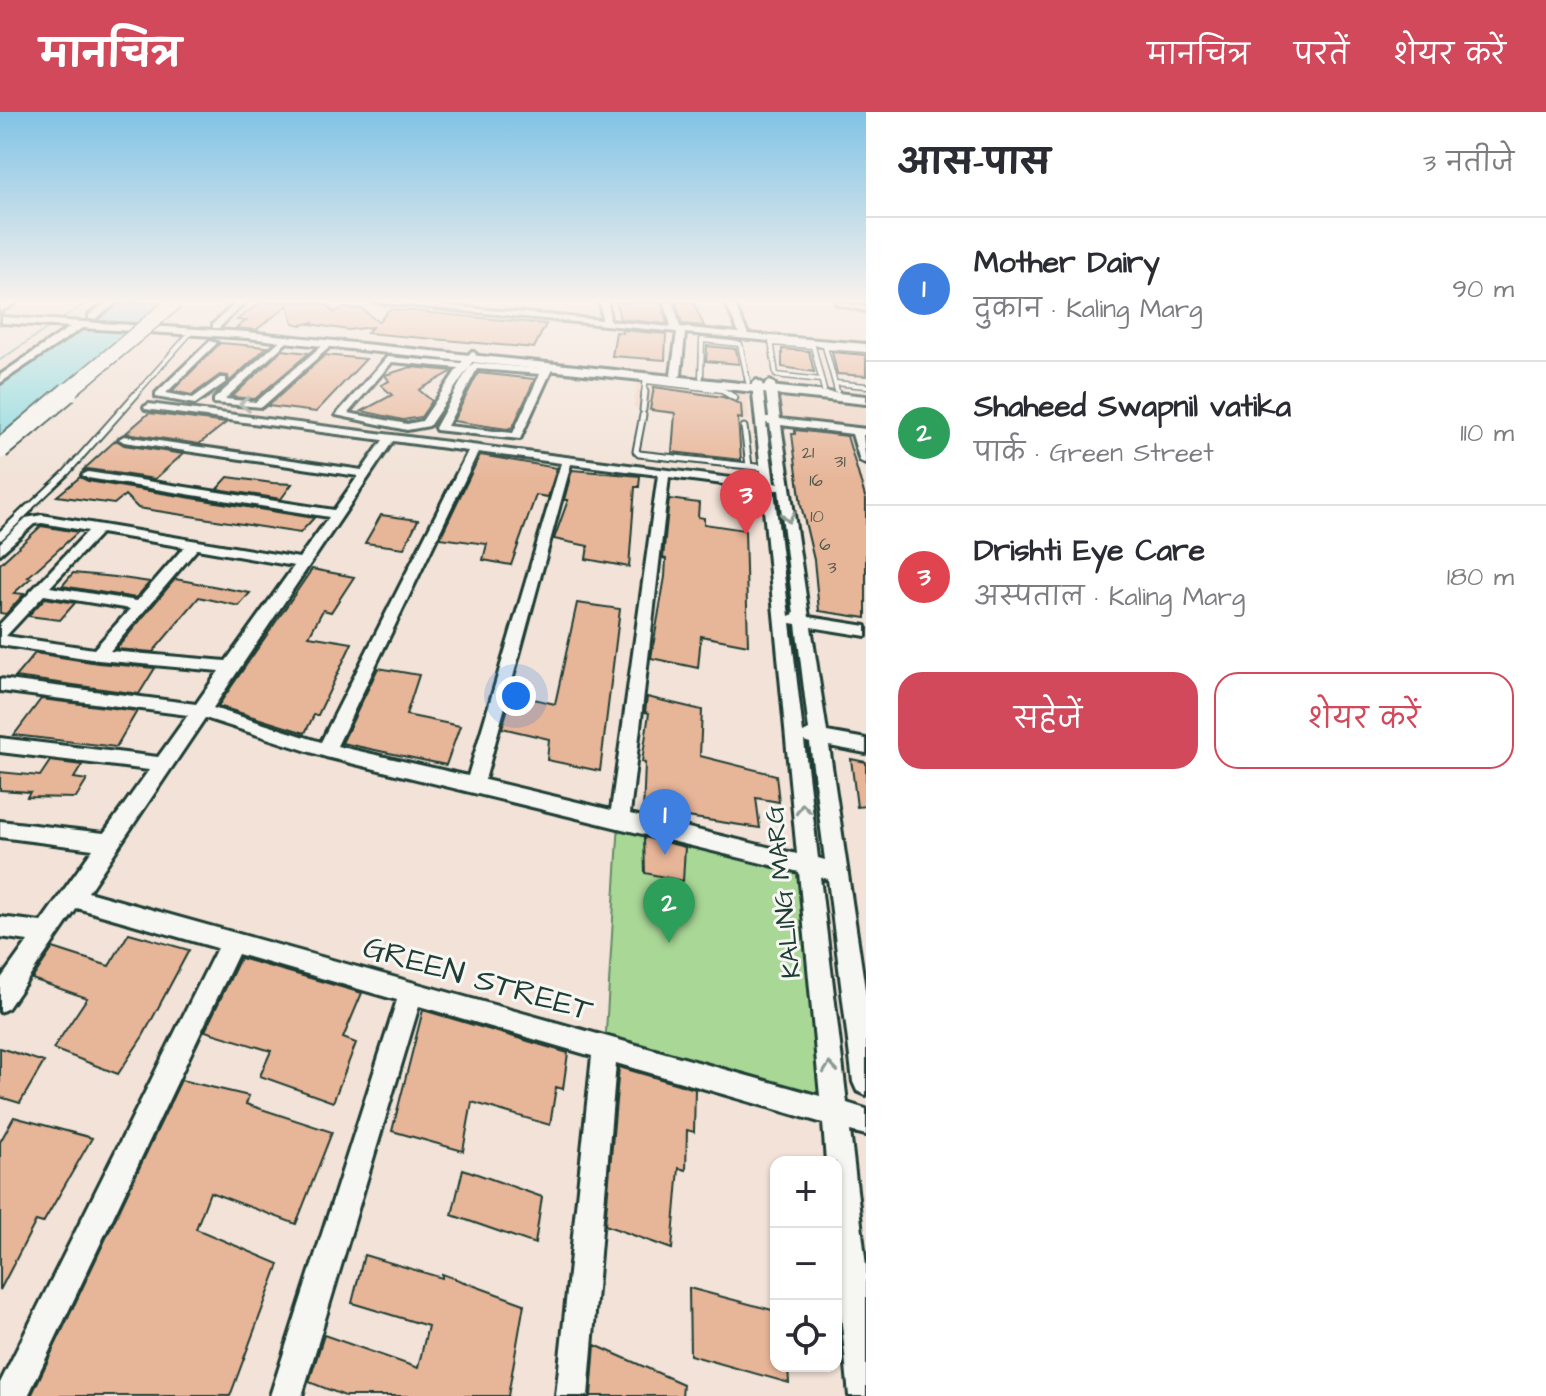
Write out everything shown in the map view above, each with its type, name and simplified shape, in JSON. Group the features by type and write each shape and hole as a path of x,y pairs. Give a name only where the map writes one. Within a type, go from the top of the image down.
{"highway":[{"path":"0,434 88,362"},
{"path":"0,449 104,362"}],"street":[{"path":"0,380 25,362"},
{"path":"193,362 159,393 160,396 200,399 247,362"},
{"path":"254,362 217,401 247,407 258,405 308,362"},
{"path":"329,415 336,413 383,362"},
{"path":"387,362 341,415 407,427 420,426 468,362"},
{"path":"507,362 701,377 761,386 829,386 866,397"},
{"path":"676,375 677,362"},
{"path":"529,363 547,370"},
{"path":"547,370 516,437 440,428 474,366 547,370 761,386 866,397"},
{"path":"304,376 269,409 308,415"},
{"name":"KALING MARG","path":"761,386 760,422 767,477 792,619 819,738 866,1082"},
{"path":"149,407 664,472 767,477"},
{"path":"760,422 861,431 866,461"},
{"path":"0,1000 391,437"},
{"path":"124,439 365,474"},
{"path":"326,750 475,448"},
{"path":"475,784 567,460"},
{"path":"619,822 664,472"},
{"path":"88,475 337,514"},
{"path":"0,550 30,521 42,519 303,563"},
{"path":"0,633 97,529"},
{"path":"98,655 193,545"},
{"path":"40,590 140,606"},
{"path":"792,619 866,631"},
{"name":"KALING MARG","path":"792,619 795,733 865,1396"},
{"path":"0,640 98,655 231,667"},
{"path":"0,685 203,711 326,750 837,872"},
{"path":"795,733 866,746"},
{"path":"0,745 163,765"},
{"path":"0,829 109,842"},
{"name":"GREEN STREET","path":"72,897 866,1122"},
{"path":"0,927 46,933"},
{"path":"11,1396 232,942"},
{"path":"286,1396 411,993"},
{"path":"572,1396 605,1048"}],"lane":[{"path":"0,536 66,473 165,362"},
{"path":"701,362 701,377"},
{"path":"749,362 761,386"},
{"path":"774,362 776,375 829,386 866,386"},
{"path":"819,362 829,386"},
{"path":"826,362 829,386"},
{"path":"735,398 722,390 646,379 636,451 767,477"}],"shaded area":[{"path":"638,379 748,391 749,420 633,407"},
{"path":"777,393 866,402 866,428 782,419"}],"green space":[{"path":"619,822 809,866 835,1113 605,1048"}],"water":[{"path":"34,362 93,362 0,436 0,386"}],"building":[{"path":"201,362 251,362 229,382 228,376 220,375 192,395 172,391"},
{"path":"269,362 299,362 255,399 232,397"},
{"path":"317,362 363,362 316,412 268,406"},
{"path":"782,362 812,362 814,372 782,367"},
{"path":"834,362 866,362 866,376 837,374"},
{"path":"411,367 453,371 419,390 432,401 421,417 403,420 362,411 392,395 381,385 389,381 385,375"},
{"path":"478,373 535,379 513,427 507,429 453,421"},
{"path":"654,387 723,397 741,404 742,419 738,418 741,460 672,452 675,413 650,410"},
{"path":"149,413 226,423 199,444 126,433"},
{"path":"795,430 847,436 866,500 866,618 819,611 814,560 801,505 792,434"},
{"path":"116,440 124,445 183,454 155,479 88,469 82,471"},
{"path":"480,455 557,468 548,497 536,495 511,565 483,560 487,544 440,538"},
{"path":"572,470 640,476 639,487 635,487 629,567 586,559 588,546 554,539 568,500 564,500"},
{"path":"80,477 88,481 314,518 300,533 138,508 125,495 114,504 57,496"},
{"path":"228,477 292,484 281,499 217,489"},
{"path":"669,499 699,503 698,517 704,518 704,524 745,530 748,645 701,636 698,668 651,658 665,577 666,559 663,558"},
{"path":"381,515 418,520 404,548 365,543"},
{"path":"41,526 78,532 28,577 31,578 14,593 24,594 6,614 0,613 0,564"},
{"path":"312,569 354,577 331,612 323,610 309,636 352,643 318,715 314,715 305,733 218,706"},
{"path":"73,573 150,582 136,598 62,586"},
{"path":"175,579 250,593 239,606 199,597 153,652 116,649"},
{"path":"45,598 75,603 60,620 28,616"},
{"path":"577,603 620,609 600,771 547,760 549,739 502,728 512,694 555,704"},
{"path":"35,653 155,668 139,694 15,677"},
{"path":"378,668 419,675 406,715 460,726 446,765 342,743"},
{"path":"647,697 702,710 700,756 776,775 779,802 756,798 760,828 687,817 686,824 643,814 645,763 642,762 649,713 645,712"},
{"path":"41,699 137,711 116,747 14,735"},
{"path":"851,759 866,762 866,806 857,807"},
{"path":"50,761 82,765 74,778 87,780 76,798 27,797 30,792 0,790 0,772 40,776"},
{"path":"644,837 685,847 683,881 645,873"},
{"path":"129,933 189,950 143,1036 118,1074 53,1049 87,998 32,979 53,948 109,966"},
{"path":"240,958 362,993 343,1038 356,1043 333,1102 260,1076 271,1051 205,1031"},
{"path":"423,1010 568,1053 563,1089 556,1087 550,1125 472,1102 463,1151 392,1131"},
{"path":"0,1048 44,1062 20,1103 0,1097"},
{"path":"619,1067 695,1089 694,1132 687,1130 686,1170 679,1168 672,1249 605,1225"},
{"path":"181,1080 249,1096 246,1104 332,1132 296,1224 210,1192 196,1229 279,1264 230,1396 31,1396"},
{"path":"14,1117 92,1138 43,1223 36,1221 0,1290 0,1142"},
{"path":"463,1169 542,1197 535,1244 452,1215"},
{"path":"364,1255 442,1278 442,1274 524,1304 508,1396 345,1396 309,1382 324,1335 418,1368 428,1326 352,1303"},
{"path":"689,1288 770,1309 770,1372 788,1372 789,1383 690,1355"},
{"path":"595,1345 683,1384 682,1396 591,1396"}],"place":[{"name":"Drishti Eye Care","path":"746,535"},
{"name":"Mother Dairy","path":"665,855"},
{"name":"Shaheed Swapnil vatika","path":"669,943"}]}
